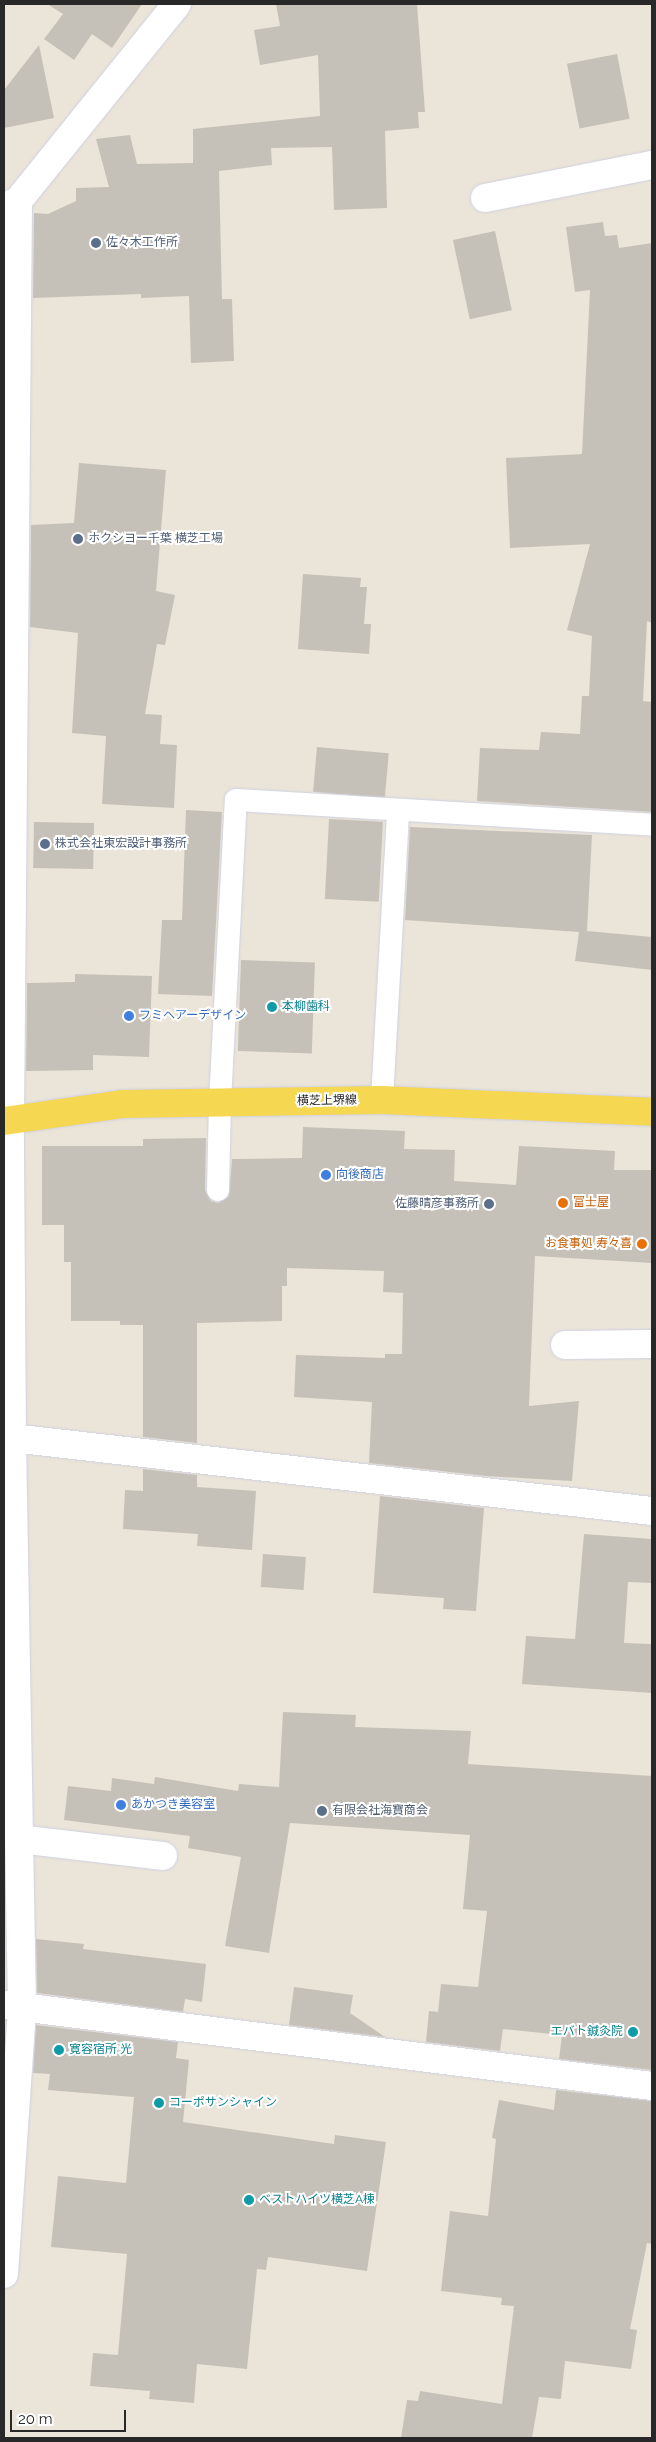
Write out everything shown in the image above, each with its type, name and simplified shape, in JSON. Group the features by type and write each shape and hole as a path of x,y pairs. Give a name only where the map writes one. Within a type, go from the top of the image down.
{"main road":[{"name":"横芝上堺線","path":"7,1120 122,1104 220,1102 382,1100 652,1112"}],"street":[{"path":"4,2274 19,1838 11,1745 10,1704 12,1438 7,1120 11,204 177,4"},
{"path":"485,198 652,165"},
{"path":"565,1345 652,1344"},
{"path":"12,1438 652,1511"},
{"path":"19,1838 163,1856"},
{"path":"13,2006 652,2086"}],"lane":[{"path":"218,1190 220,1102 236,800 652,825"},
{"path":"382,1100 398,810"}],"building":[{"path":"47,4 142,4 112,48 92,34 74,60 44,39 63,14"},
{"path":"276,4 417,4 425,112 418,112 419,128 385,131 387,208 334,210 332,147 271,148 272,165 219,171 222,299 232,299 234,361 191,363 189,296 141,298 141,294 33,298 34,213 48,214 76,201 76,188 109,187 96,139 130,135 137,164 193,163 193,129 320,116 318,55 260,65 254,30 280,26"},
{"path":"39,45 54,118 4,128 4,90"},
{"path":"617,54 630,119 580,129 567,64"},
{"path":"603,222 605,236 617,235 619,248 652,243 652,623 647,621 643,701 652,702 652,812 477,801 480,748 539,750 541,732 580,734 582,696 589,696 592,636 567,630 590,544 510,548 506,458 582,454 590,290 575,292 566,227"},
{"path":"495,231 512,310 470,319 453,240"},
{"path":"79,463 166,470 156,591 175,595 165,645 157,644 145,714 162,715 160,744 177,745 174,808 102,804 106,736 72,733 78,633 30,627 31,525 74,523"},
{"path":"303,574 361,578 360,587 367,587 364,624 371,624 369,654 298,649"},
{"path":"317,747 389,753 385,798 313,792"},
{"path":"186,810 222,812 212,996 158,994 162,920 182,920"},
{"path":"329,819 383,822 379,902 325,899"},
{"path":"34,822 94,823 93,869 33,868"},
{"path":"410,827 592,835 587,931 652,937 652,970 575,961 579,932 405,920"},
{"name":"本柳歯科","path":"241,960 315,963 312,1054 238,1051"},
{"path":"75,974 152,976 149,1057 93,1055 93,1070 26,1071 27,983 75,982"},
{"path":"303,1127 405,1131 404,1149 455,1150 454,1181 516,1185 519,1146 615,1151 614,1170 652,1170 652,1263 535,1256 529,1406 579,1401 572,1481 486,1476 369,1463 372,1402 294,1397 296,1355 385,1358 385,1354 402,1354 403,1293 383,1292 384,1271 287,1268 287,1286 282,1286 282,1321 197,1323 197,1443 143,1437 143,1325 120,1325 120,1321 71,1321 71,1262 64,1262 64,1225 42,1225 42,1146 143,1146 143,1139 206,1138 205,1190 211,1201 218,1203 229,1196 232,1159 302,1158"},
{"path":"143,1469 197,1475 197,1487 256,1491 252,1550 197,1546 198,1534 123,1529 125,1490 143,1491"},
{"path":"380,1496 484,1508 476,1611 443,1609 444,1598 373,1593"},
{"path":"584,1534 652,1539 652,1583 628,1582 624,1643 652,1644 652,1693 522,1684 526,1636 575,1639"},
{"path":"263,1554 306,1557 304,1590 261,1587"},
{"path":"283,1712 356,1715 355,1727 471,1731 468,1764 652,1776 652,2070 559,2059 562,2035 503,2029 500,2051 426,2042 429,2011 438,2012 441,1984 478,1987 487,1911 463,1909 470,1835 290,1823 269,1953 225,1946 241,1857 188,1848 190,1836 64,1820 68,1786 111,1791 112,1778 154,1784 155,1777 238,1791 239,1784 279,1787"},
{"path":"36,1939 84,1944 83,1949 206,1964 202,2002 185,1999 183,2012 37,1993"},
{"path":"294,1987 353,1995 350,2013 385,2037 289,2025"},
{"path":"36,2025 178,2042 176,2058 189,2060 183,2122 334,2144 335,2135 386,2142 367,2271 268,2257 266,2270 257,2269 247,2369 197,2364 194,2403 149,2399 150,2391 90,2386 93,2353 118,2355 127,2254 51,2247 58,2176 126,2183 134,2097 48,2090 50,2074 33,2073"},
{"path":"556,2090 652,2101 652,2244 647,2243 630,2329 637,2330 631,2369 565,2361 561,2399 539,2397 532,2438 401,2438 407,2400 418,2401 420,2391 502,2404 514,2306 501,2305 502,2298 441,2291 450,2211 488,2216 496,2139 492,2138 499,2100 554,2110"}],"place":[{"name":"佐々木工作所","path":"96,243"},
{"name":"ホクシヨー千葉 横芝工場","path":"78,539"},
{"name":"株式会社東宏設計事務所","path":"45,844"},
{"name":"本柳歯科","path":"272,1007"},
{"name":"フミヘアーデザイン","path":"129,1016"},
{"name":"向後商店","path":"326,1175"},
{"name":"富士屋","path":"563,1203"},
{"name":"佐藤晴彦事務所","path":"489,1204"},
{"name":"お食事処 寿々喜","path":"642,1244"},
{"name":"あかつき美容室","path":"121,1805"},
{"name":"有限会社海寶商会","path":"322,1811"},
{"name":"エバト鍼灸院","path":"633,2032"},
{"name":"寛容宿所 光","path":"59,2050"},
{"name":"コーポサンシャイン","path":"159,2103"},
{"name":"ベストハイツ横芝A棟","path":"249,2200"}]}
